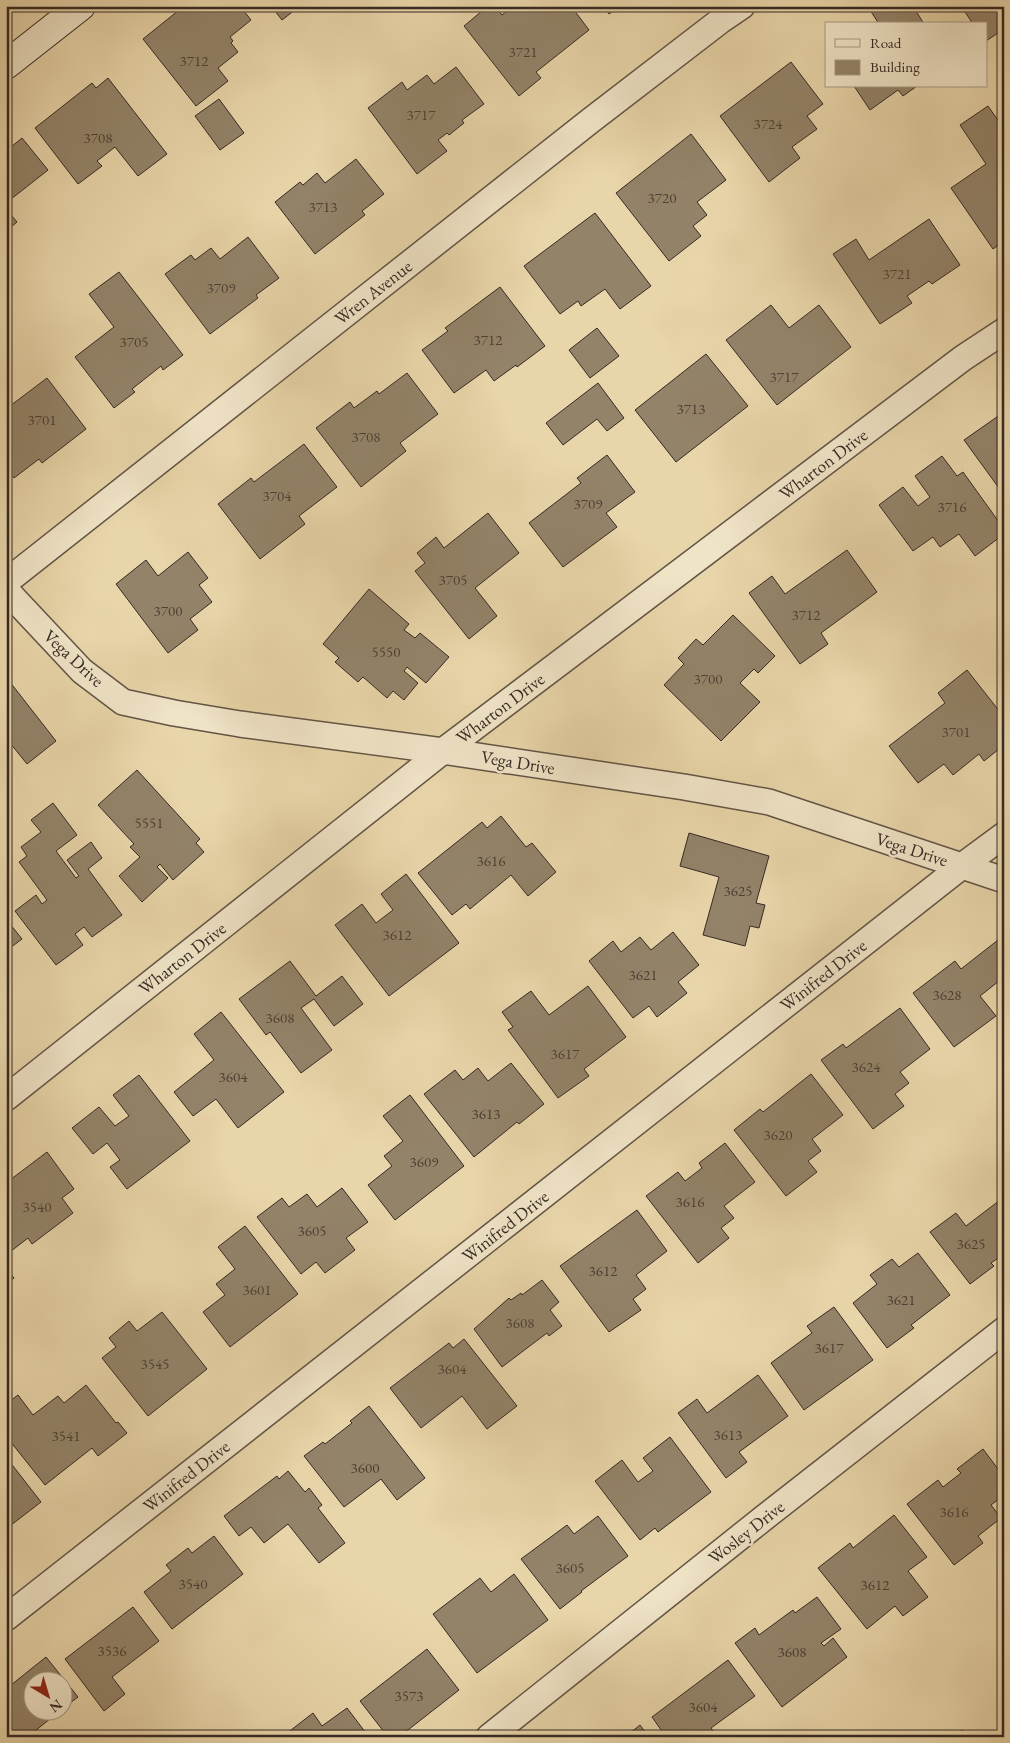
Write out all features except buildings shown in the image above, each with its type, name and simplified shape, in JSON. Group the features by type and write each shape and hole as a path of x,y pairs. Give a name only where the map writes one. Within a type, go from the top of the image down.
{"street":[{"path":"6,65 81,6"},
{"name":"Wren Avenue","path":"6,582 582,127 742,6"},
{"name":"Wharton Drive","path":"6,1098 443,750 956,364 1004,331"},
{"name":"Vega Drive","path":"6,590 82,671 123,702 240,724 443,750 769,802 1004,880"},
{"name":"Winifred Drive","path":"6,1618 962,866 1004,835"},
{"name":"Wosley Drive","path":"489,1737 1004,1330"}]}
